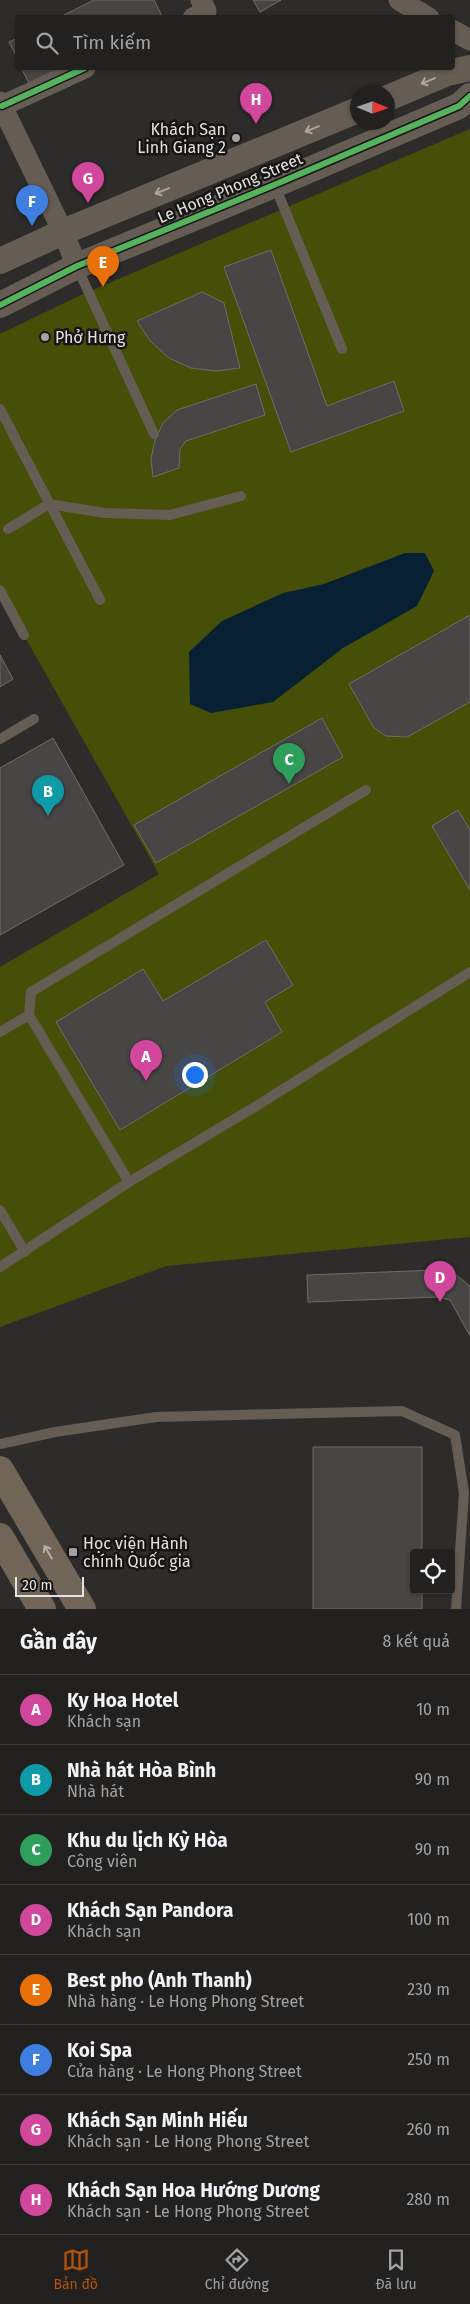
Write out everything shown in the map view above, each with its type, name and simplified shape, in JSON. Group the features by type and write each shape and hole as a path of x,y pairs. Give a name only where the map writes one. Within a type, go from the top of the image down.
{"main road":[{"path":"0,1470 82,1609"},
{"path":"4,1552 42,1609"}],"street":[{"path":"199,15 206,11 201,0"},
{"path":"398,0 424,15"},
{"path":"455,32 470,40"},
{"path":"395,95 446,73 470,68"},
{"path":"77,266 63,232 1,104 81,70"},
{"name":"Le Hong Phong Street","path":"0,305 77,266 274,186 459,106 470,96"},
{"name":"Le Hong Phong Street","path":"0,262 63,232 350,113"}],"lane":[{"path":"274,186 342,349"},
{"path":"77,266 154,434"},
{"path":"0,409 100,600"},
{"path":"8,529 50,504 105,513 170,515 241,496"},
{"path":"0,590 24,635"},
{"path":"0,739 34,719"},
{"path":"129,1182 29,1015 30,992 366,790"},
{"path":"0,1267 129,1182 258,1106 470,972"},
{"path":"0,1032 29,1015"},
{"path":"0,1210 25,1252"},
{"path":"0,1444 55,1432 156,1417 402,1411 455,1435 464,1493 456,1609"}],"green space":[{"path":"470,129 470,1237 166,1266 0,1327 0,967 159,874 0,593 0,334 81,295"}],"water":[{"path":"405,553 425,553 434,571 417,606 343,648 273,702 211,713 190,704 189,652 222,621 283,593 324,584"}],"building":[{"path":"94,0 154,0 162,15 64,15"},
{"path":"253,0 281,0 260,12"},
{"path":"15,39 15,54 9,42"},
{"path":"22,70 56,70 29,83"},
{"path":"271,250 327,406 394,381 404,411 291,452 224,267"},
{"path":"202,292 224,303 240,368 216,371 191,368 169,358 151,342 137,321"},
{"path":"256,384 265,415 186,441 180,449 179,468 153,477 151,459 155,440 163,423 177,410"},
{"path":"470,615 470,702 407,737 386,736 374,728 349,684"},
{"path":"0,655 13,679 0,687"},
{"path":"322,718 343,757 156,863 134,825"},
{"path":"53,738 124,865 0,935 0,768"},
{"path":"458,810 470,830 470,890 432,826"},
{"path":"266,940 293,985 265,1002 282,1032 120,1130 56,1022 143,969 163,1001"},
{"path":"437,1270 455,1274 470,1286 470,1336 450,1300 438,1297 308,1302 307,1275"},
{"path":"313,1447 422,1447 422,1549 410,1549 410,1594 422,1594 422,1609 313,1609"}],"cycle path":[{"path":"2,106 81,70"},
{"path":"0,305 77,266 459,106 470,96"}],"place":[{"name":"Khách Sạn Hoa Hướng Dương","path":"256,124"},
{"name":"Khách Sạn Linh Giang 2","path":"236,138"},
{"name":"Khách Sạn Minh Hiếu","path":"88,203"},
{"name":"Koi Spa","path":"32,226"},
{"name":"Best pho (Anh Thanh)","path":"103,287"},
{"name":"Phở Hưng","path":"45,337"},
{"name":"Khu du lịch Kỳ Hòa","path":"289,784"},
{"name":"Nhà hát Hòa Bình","path":"48,816"},
{"name":"Ky Hoa Hotel","path":"146,1081"},
{"name":"Khách Sạn Pandora","path":"440,1302"},
{"name":"Học viện Hành chính Quốc gia","path":"73,1552"}]}
